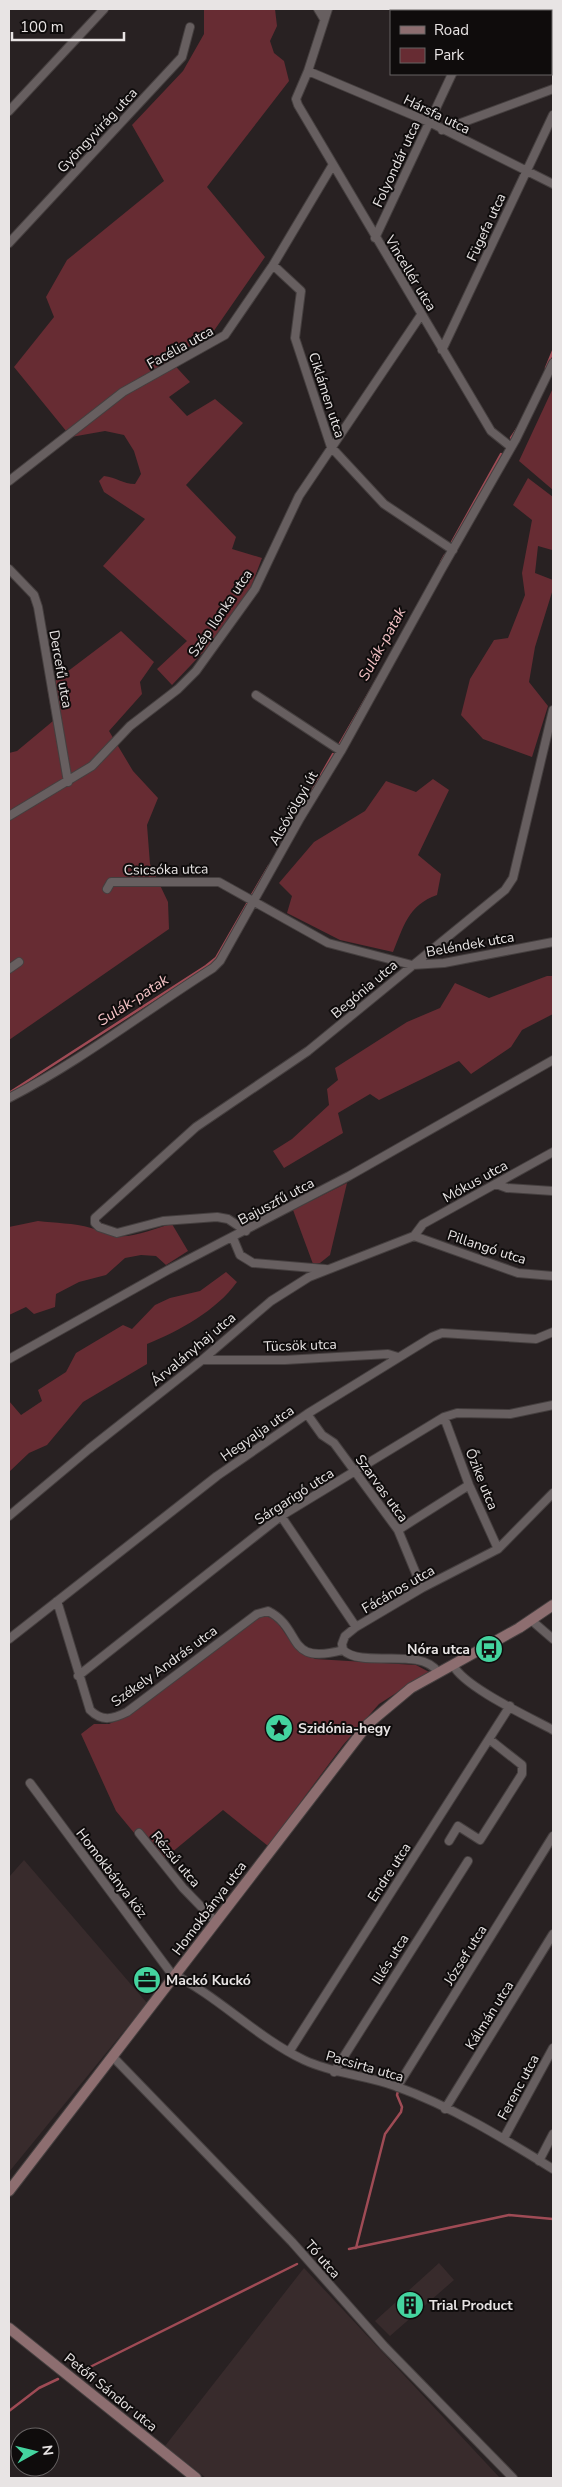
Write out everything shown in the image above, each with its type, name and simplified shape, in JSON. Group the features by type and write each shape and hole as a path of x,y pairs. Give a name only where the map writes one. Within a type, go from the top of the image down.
{"street":[{"path":"9,111 104,9"},
{"path":"318,9 324,19"},
{"path":"308,70 328,9"},
{"name":"Gyöngyvirág utca","path":"9,243 182,57 190,27"},
{"name":"Vincellér utca","path":"308,70 296,99 298,106 491,431 511,447"},
{"name":"Hársfa utca","path":"308,70 429,122 553,184"},
{"name":"Folyondár utca","path":"375,238 452,75"},
{"path":"442,130 553,89"},
{"name":"Fügefa utca","path":"442,350 553,116"},
{"name":"Facélia utca","path":"9,481 123,392 225,335 273,265 332,166"},
{"name":"Ciklámen utca","path":"273,265 301,291 295,338 331,447 384,504 453,550"},
{"name":"Szép Ilonka utca","path":"9,816 92,766 130,726 178,689 196,671 252,593 299,496 421,315"},
{"name":"Alsóvölgyi út","path":"9,1098 86,1053 152,1006 213,968 227,949 299,820 342,751 511,447 553,363"},
{"name":"Dercefű utca","path":"9,570 34,595 38,607 68,782"},
{"path":"256,695 342,751"},
{"name":"Begónia utca","path":"246,1231 228,1219 217,1216 163,1221 117,1233 103,1229 95,1223 97,1215 196,1127 308,1051 509,885 553,710"},
{"name":"Csicsóka utca","path":"107,889 111,882 215,881 254,902"},
{"name":"Beléndek utca","path":"254,902 328,943 412,965 444,963 553,942"},
{"path":"9,969 19,962"},
{"name":"Bajuszfű utca","path":"9,1359 168,1270 246,1231 553,1060"},
{"name":"Mókus utca","path":"414,1236 423,1224 553,1152"},
{"path":"496,1184 507,1188 553,1192"},
{"name":"Árvalányhaj utca","path":"9,1516 89,1449 202,1360 271,1301 295,1285 327,1269 414,1236"},
{"name":"Pillangó utca","path":"414,1236 518,1273 553,1276"},
{"path":"233,1238 240,1255 253,1263 327,1269"},
{"name":"Hegyalja utca","path":"9,1639 217,1476 307,1414 432,1337 442,1333 536,1339 553,1332"},
{"name":"Tücsök utca","path":"202,1360 285,1360 388,1354 398,1358"},
{"name":"Sárgarigó utca","path":"78,1676 281,1516 444,1417 458,1413 510,1414 553,1405"},
{"name":"Szarvas utca","path":"307,1414 322,1435 334,1443 398,1530 422,1588"},
{"name":"Őzike utca","path":"444,1417 469,1485 498,1549"},
{"path":"398,1530 469,1485"},
{"name":"Fácános utca","path":"343,1650 342,1644 345,1636 356,1627 422,1588 498,1549 553,1493"},
{"path":"281,1516 356,1627"},
{"name":"Székely András utca","path":"58,1601 78,1676 90,1710 97,1717 108,1719 127,1712 257,1614 268,1611 276,1615 304,1651 315,1655 343,1650"},
{"name":"Homokbánya utca","path":"9,2191 356,1738 396,1700 438,1672 531,1620 553,1605"},
{"path":"531,1620 553,1639"},
{"path":"343,1650 354,1656 423,1661 434,1666 438,1672"},
{"path":"452,1665 458,1673 472,1684 553,1730"},
{"name":"Endre utca","path":"289,2052 510,1706"},
{"path":"449,1841 458,1826 480,1840 522,1774 522,1765 489,1739"},
{"name":"Homokbánya köz","path":"30,1783 171,1973 175,1975"},
{"name":"Rézsű utca","path":"139,1833 183,1888 216,1922"},
{"name":"József utca","path":"397,2087 553,1836"},
{"name":"Illés utca","path":"334,2072 468,1861"},
{"name":"Kálmán utca","path":"445,2109 553,1934"},
{"name":"Pacsirta utca","path":"175,1975 190,1983 242,2022 289,2052 334,2072 397,2087 504,2138 553,2170"},
{"name":"Ferenc utca","path":"504,2138 553,2048"},
{"name":"Tó utca","path":"113,2057 292,2242 384,2346 513,2478"},
{"path":"539,2161 553,2134"},
{"name":"Petőfi Sándor utca","path":"9,2328 196,2478"}],"shaded area":[{"path":"24,1860 147,2003 9,2172 9,1877"},
{"path":"439,2263 454,2280 390,2336 375,2321"},
{"path":"304,2268 500,2478 206,2478 165,2446"}],"green space":[{"path":"204,9 275,9 277,26 270,41 274,53 284,61 289,81 207,187 265,257 211,335 168,358 190,382 169,397 187,416 215,399 243,423 186,485 236,537 232,549 262,558 249,592 209,646 172,685 157,669 187,641 103,566 145,519 104,492 99,481 104,476 135,484 141,474 134,451 124,435 105,431 71,437 14,367 54,317 46,297 67,260 164,181 132,125 183,71 204,34"},
{"path":"553,388 553,490 519,461"},
{"path":"528,478 553,497 553,548 552,550 538,546 535,573 553,580 553,589 535,647 529,682 548,706 532,757 483,739 461,715 470,679 494,640 508,638 525,595 522,573 532,520 513,505"},
{"path":"121,631 154,662 140,682 142,694 109,731 133,771 158,798 147,825 150,864 168,902 169,929 9,1040 9,753 17,751 53,721 47,687"},
{"path":"433,779 449,790 418,855 441,874 437,895 427,899 413,911 404,926 393,952 340,940 287,913 292,896 279,883 314,842 365,811 386,781 416,792"},
{"path":"547,976 553,976 553,1014 522,1030 511,1047 471,1074 459,1061 379,1100 370,1094 338,1113 343,1133 284,1168 273,1151 292,1139 329,1105 327,1089 338,1080 335,1068 407,1022 440,1008 455,983 489,998"},
{"path":"347,1183 330,1255 320,1263 313,1264 293,1210"},
{"path":"38,1221 78,1225 113,1236 138,1234 172,1224 188,1251 166,1265 156,1256 141,1255 125,1258 106,1275 79,1282 56,1294 55,1307 34,1314 26,1307 9,1315 9,1227"},
{"path":"226,1272 237,1282 219,1302 196,1319 172,1333 147,1344 147,1364 83,1402 47,1445 29,1453 9,1472 9,1401 21,1415 42,1401 38,1390 66,1372 76,1353 123,1325 132,1329 155,1305 170,1298 200,1291"},
{"path":"258,1614 275,1619 296,1649 315,1659 416,1665 429,1672 379,1704 343,1745 268,1846 223,1810 159,1863 116,1811 81,1734 94,1724 109,1724 128,1715"}],"waterway":[{"name":"Sulák-patak","path":"546,368 553,351"},
{"name":"Sulák-patak","path":"511,438 517,429"},
{"name":"Sulák-patak","path":"452,542 501,454"},
{"name":"Sulák-patak","path":"441,562 445,555"},
{"name":"Sulák-patak","path":"339,745 377,679"},
{"path":"308,798 333,754"},
{"path":"252,895 269,866"},
{"name":"Sulák-patak","path":"9,1093 206,966 216,958 247,904"},
{"path":"356,2248 385,2134 401,2112 402,2107 397,2095 398,2091"},
{"path":"349,2249 509,2215 553,2219"},
{"path":"86,2369 297,2264"},
{"path":"9,2411 39,2388 58,2379"}],"place":[{"name":"Nóra utca","path":"489,1649"},
{"name":"Szidónia-hegy","path":"279,1728"},
{"name":"Mackó Kuckó","path":"147,1980"},
{"name":"Trial Product","path":"410,2305"}]}
